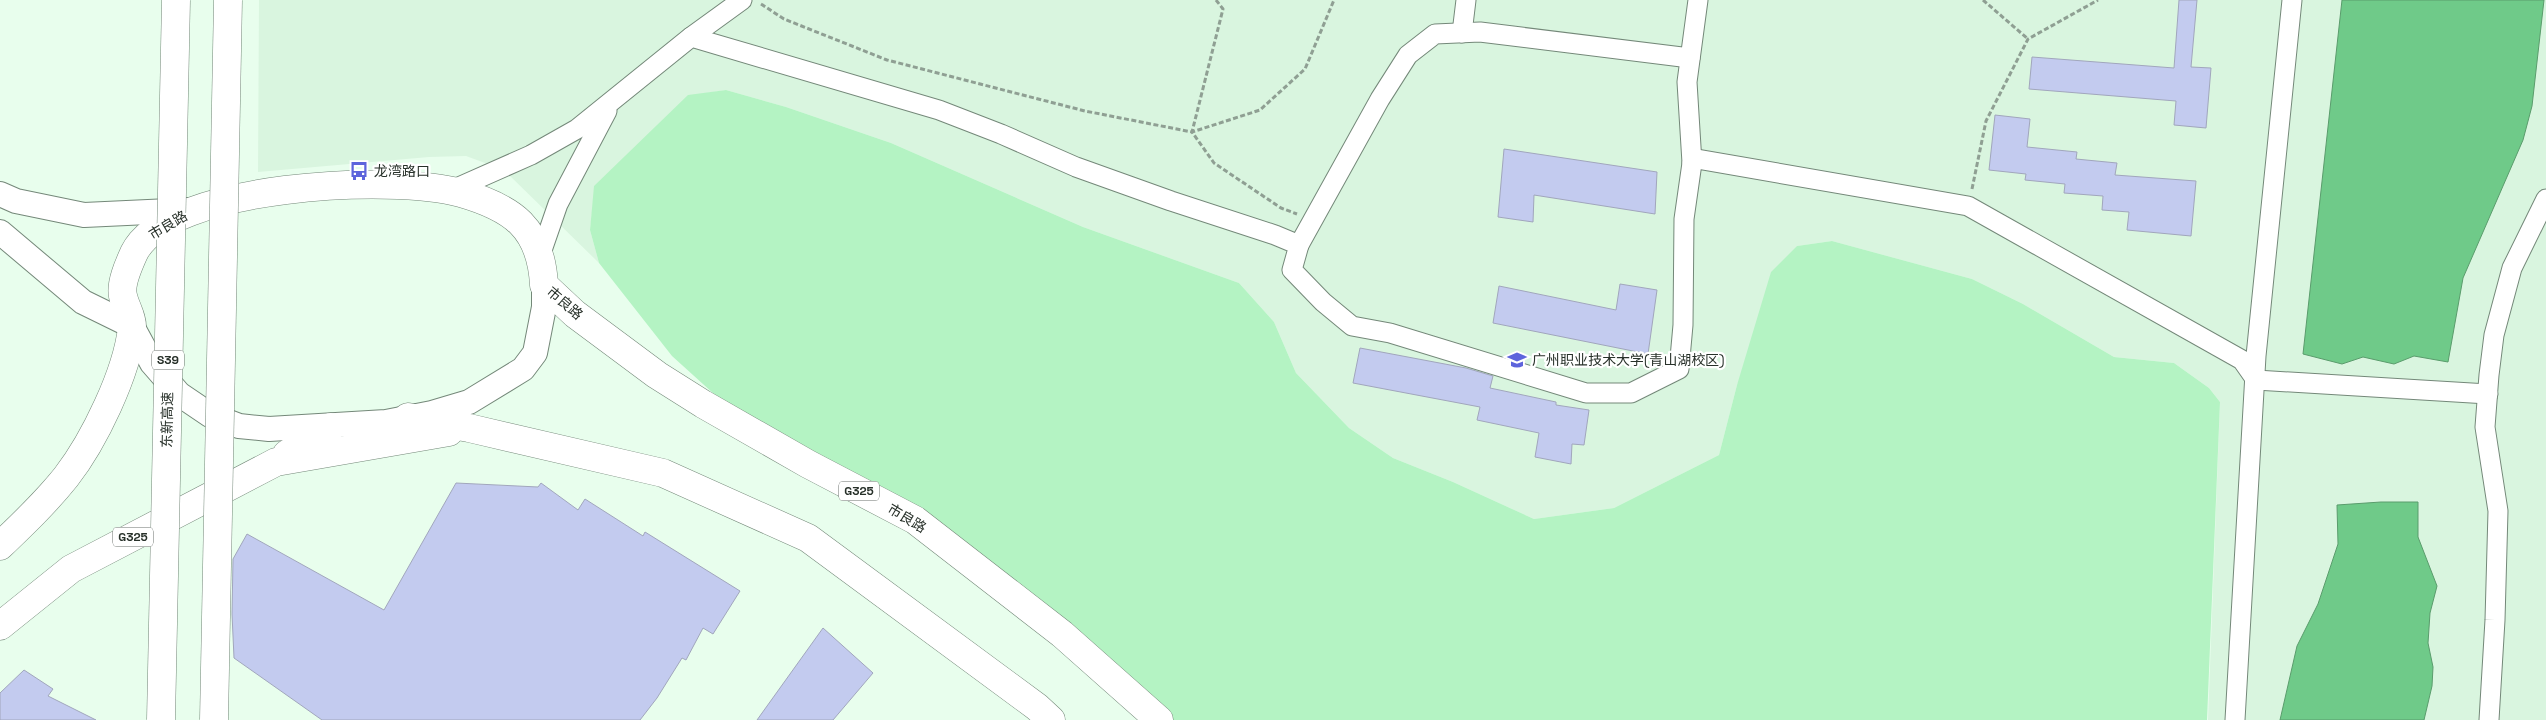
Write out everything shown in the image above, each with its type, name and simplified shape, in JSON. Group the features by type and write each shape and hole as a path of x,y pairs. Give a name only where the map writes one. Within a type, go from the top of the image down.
{"highway":[{"name":"东新高速","path":"161,720 176,0"},
{"path":"214,720 228,0"},
{"name":"市良路","path":"132,326 122,294 134,252 148,233 193,210 236,197 292,188 391,185 452,190 489,201 515,217 532,236 543,264 544,285 575,314 657,374 703,404 808,464 915,520 1062,634 1159,720"},
{"path":"0,546 26,522 66,476 100,422 121,372 132,326"},
{"path":"408,418 468,428"},
{"path":"276,462 332,427"},
{"name":"G325","path":"0,626 71,569 276,462 468,428 663,473 808,538 1037,707 1051,720"}],"street":[{"path":"452,190 538,150 576,129 614,101 691,37 742,0"},
{"path":"1462,33 1466,0"},
{"path":"1690,58 1480,32 1435,34 1408,55 1380,99 1299,245 1292,270 1324,302 1352,326 1390,332 1586,393 1631,393 1679,369 1683,325 1684,219 1692,163 1687,82 1698,0"},
{"path":"2235,720 2256,356 2292,0"},
{"path":"691,37 939,110 1002,134 1076,167 1171,202 1275,234 1299,245"},
{"path":"540,256 558,204 596,129 614,101"},
{"path":"1692,163 1697,159 1819,182 1968,206 2242,360 2256,380"},
{"path":"0,194 16,201 84,216 193,210"},
{"path":"2489,720 2498,511 2485,427 2494,335 2512,268 2546,200"},
{"path":"0,232 83,302 132,326 152,363 179,394 210,414 239,426 269,429 332,427 408,418 469,402 522,369 535,353 540,336 544,307 544,285"},
{"path":"2256,380 2488,394"}],"path":[{"path":"754,0 784,19 887,60 1085,111 1192,132 1260,110 1305,69 1334,0"},
{"path":"1216,0 1223,9 1192,132 1214,163 1242,184 1281,208 1313,219"},
{"path":"1983,0 2028,39"},
{"path":"1968,206 1986,121 2028,39 2098,0"}],"shaded area":[{"name":"广州职业技术大学(青山湖校区)","path":"259,0 2546,0 2546,720 2208,720 2220,402 2209,388 2174,363 2114,357 2023,304 1972,279 1832,241 1797,246 1737,385 1719,455 1614,508 1534,519 1453,482 1393,458 1349,428 1296,373 1274,322 1239,283 1083,227 891,143 786,107 726,90 688,96 595,186 590,230 599,263 504,170 466,156 429,157 258,172"},
{"path":"2342,0 2544,0 2532,106 2523,140 2463,278 2448,362 2414,356 2394,364 2363,357 2342,364 2303,354"},
{"path":"726,90 786,107 891,143 1083,227 1239,283 1274,322 1296,373 1349,428 1393,458 1453,482 1534,519 1614,508 1719,455 1737,385 1771,272 1797,246 1832,241 1972,279 2023,304 2114,357 2174,363 2209,388 2220,402 2207,720 1159,720 992,567 755,425 714,394 672,356 599,263 590,230 594,186 688,95"},
{"path":"2418,502 2418,537 2437,586 2430,613 2428,643 2433,667 2432,686 2424,720 2280,720 2297,646 2318,604 2338,544 2337,505"}],"building":[{"path":"2179,0 2197,0 2191,67 2211,68 2206,128 2174,125 2176,101 2029,89 2032,57 2174,68"},
{"path":"1995,115 2030,119 2027,147 2077,152 2076,159 2117,163 2115,175 2196,181 2191,236 2127,230 2129,212 2102,210 2103,196 2064,193 2065,184 2025,180 2026,174 1989,170"},
{"path":"1504,149 1657,172 1655,214 1534,195 1533,222 1498,217"},
{"path":"1620,284 1657,290 1648,354 1493,323 1499,286 1616,310"},
{"path":"1360,348 1466,368 1493,376 1490,388 1556,402 1556,405 1589,410 1584,445 1572,444 1571,464 1535,457 1539,433 1477,420 1480,407 1353,383"},
{"path":"456,483 538,487 541,483 578,510 585,499 643,536 645,532 740,591 713,634 703,628 686,660 682,658 657,698 640,720 322,720 234,658 232,614 233,559 247,534 384,610"},
{"path":"823,628 873,673 833,720 757,720"},
{"path":"24,670 53,689 48,696 96,720 0,720 0,693"}],"place":[{"name":"龙湾路口","path":"359,171"},
{"name":"广州职业技术大学(青山湖校区)","path":"1517,360"}]}
